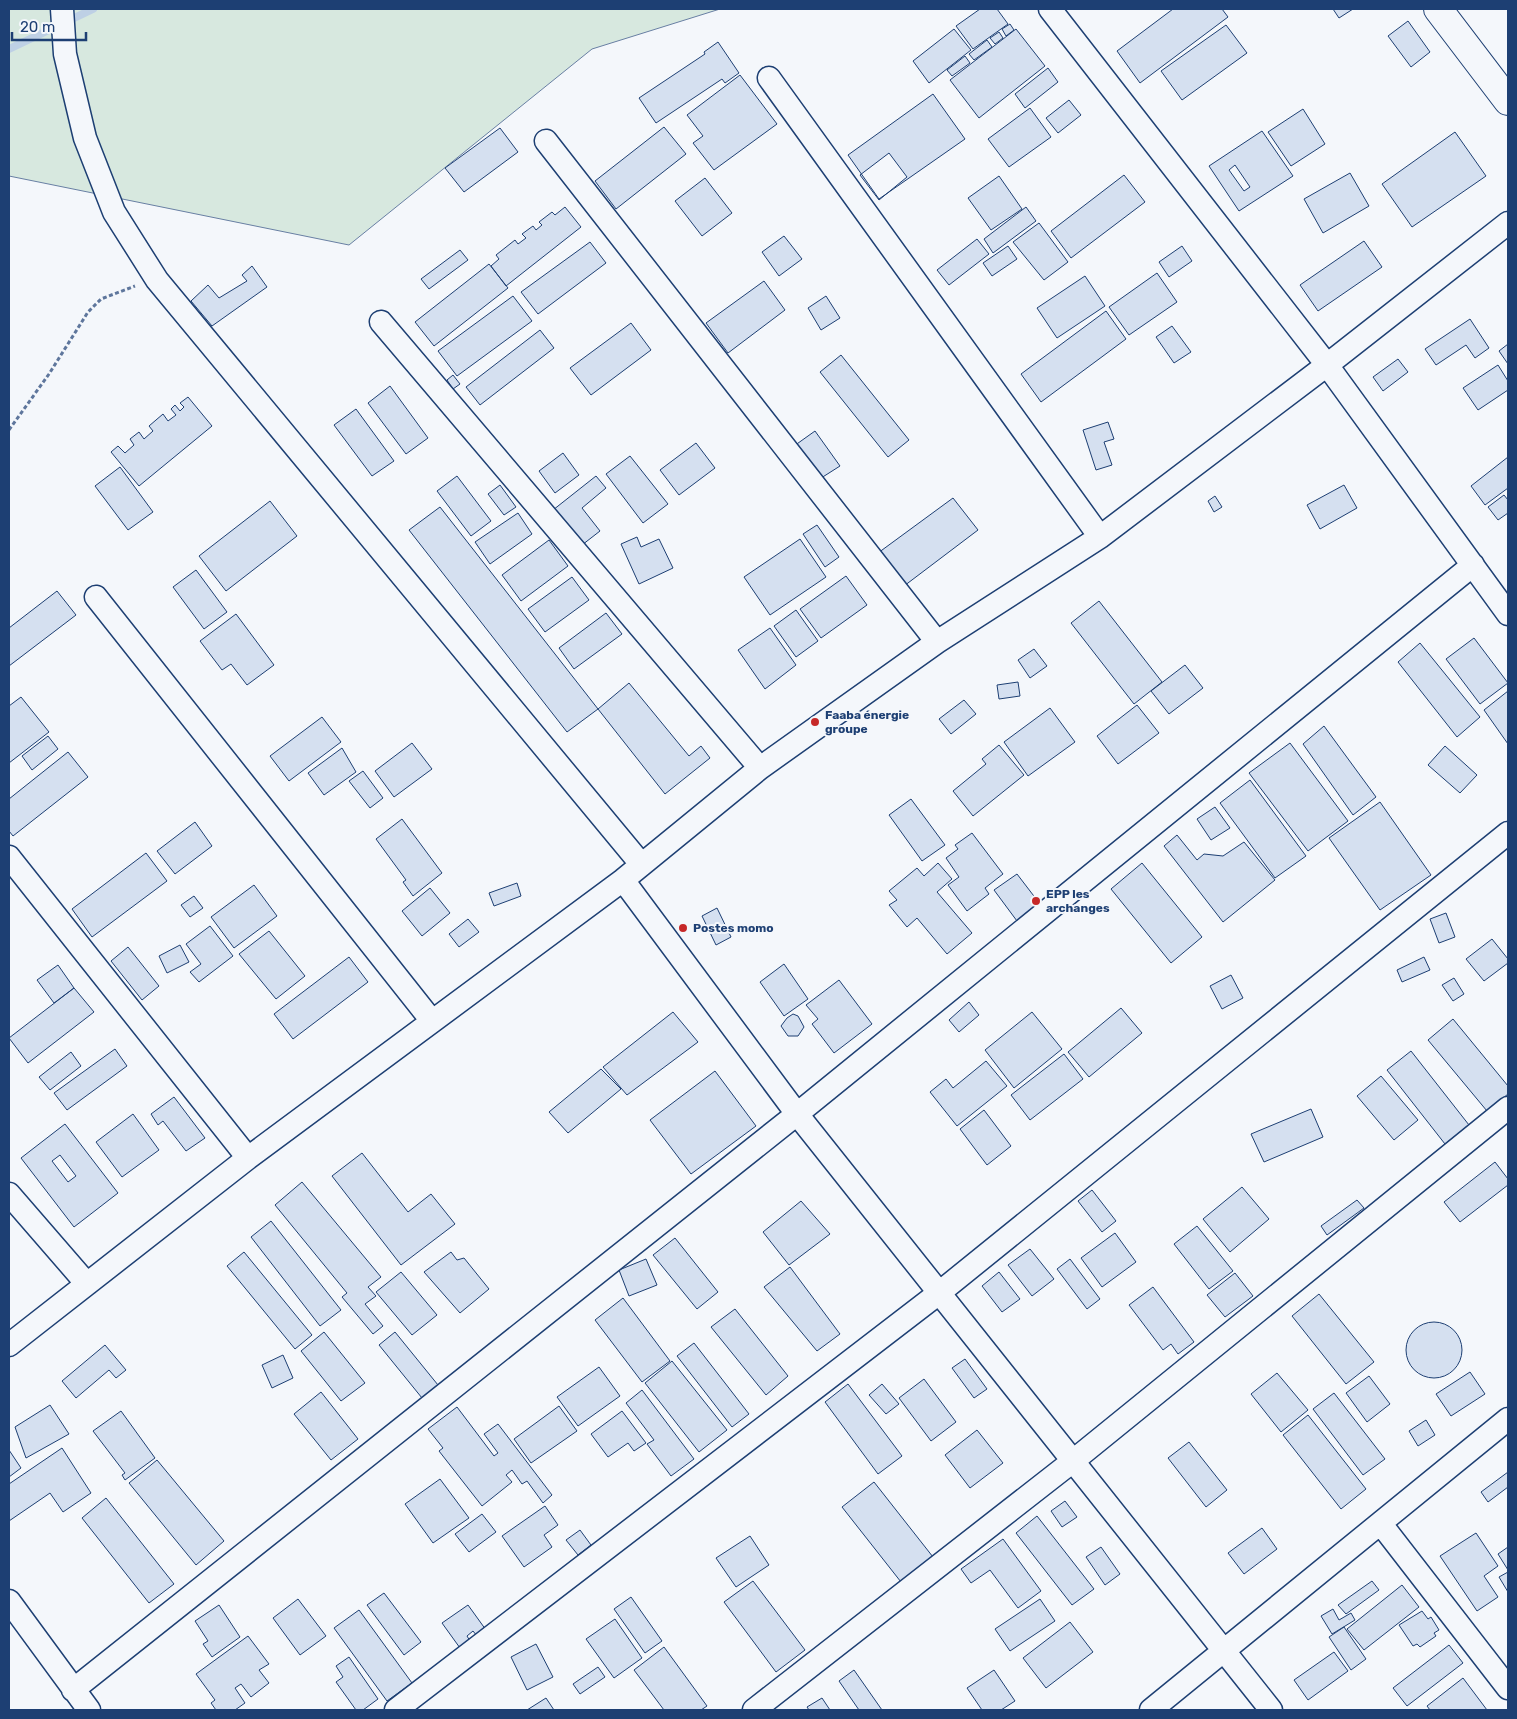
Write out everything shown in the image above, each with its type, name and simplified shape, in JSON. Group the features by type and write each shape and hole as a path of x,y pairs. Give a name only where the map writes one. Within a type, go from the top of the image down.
{"main road":[{"path":"1438,9 1508,101"}],"street":[{"path":"62,9 65,54 85,138 114,212 157,280 641,864"},
{"path":"1050,9 1327,366 1508,614"},
{"path":"769,78 1100,537"},
{"path":"546,141 937,642"},
{"path":"9,1345 248,1158 623,880 760,768 937,642 1100,537 1327,366 1508,223"},
{"path":"381,322 760,768"},
{"path":"74,1690 797,1114 1472,565"},
{"path":"96,597 432,1021"},
{"path":"396,1710 939,1293 1508,833"},
{"path":"9,857 248,1158"},
{"path":"623,880 797,1114 1271,1710"},
{"path":"754,1710 1073,1461 1508,1108"},
{"path":"9,1194 87,1284"},
{"path":"1151,1710 1225,1652 1508,1419"},
{"path":"1381,1524 1508,1688"},
{"path":"9,1601 89,1710"}],"path":[{"path":"9,430 49,374 88,312 101,299 157,280"}],"shaded area":[{"path":"9,9 720,9 592,49 349,245 9,176"}],"building":[{"path":"980,9 997,9 1008,24 973,49 956,26"},
{"path":"1173,9 1222,9 1228,17 1140,83 1117,51"},
{"path":"1333,9 1353,9 1339,18"},
{"path":"1408,21 1430,52 1411,67 1388,36"},
{"path":"1010,24 1014,30 1006,36 1002,29"},
{"path":"1226,25 1247,53 1182,100 1161,71"},
{"path":"954,29 971,50 929,83 913,61"},
{"path":"1016,29 1045,66 979,118 950,80"},
{"path":"999,32 1003,38 995,44 990,38"},
{"path":"987,40 992,47 974,60 969,54"},
{"path":"718,42 739,73 725,83 722,79 656,123 639,98 705,54 704,52"},
{"path":"965,56 970,63 952,76 947,70"},
{"path":"1048,68 1058,82 1025,108 1015,94"},
{"path":"740,75 777,124 714,170 693,143 703,136 687,115"},
{"path":"933,94 965,139 879,199 848,155"},
{"path":"1069,100 1081,115 1058,133 1046,118"},
{"path":"1030,108 1051,137 1009,167 988,139"},
{"path":"1303,109 1325,144 1291,166 1268,132"},
{"path":"664,127 686,154 616,209 595,181"},
{"path":"500,128 518,152 464,192 445,168"},
{"path":"1262,131 1293,176 1239,211 1209,166","holes":["1235,165 1250,187 1244,191 1229,170"]},
{"path":"1455,132 1486,176 1412,227 1382,184"},
{"path":"889,153 907,177 879,200 860,175"},
{"path":"1350,173 1369,206 1323,233 1304,199"},
{"path":"1124,175 1145,202 1071,258 1051,231"},
{"path":"999,176 1022,209 991,230 968,198"},
{"path":"705,178 732,213 702,236 675,201"},
{"path":"565,207 581,227 506,286 491,266 499,259 496,255 515,240 518,244 526,238 522,234 533,226 536,230 542,225 539,222 552,212 555,215"},
{"path":"1026,207 1036,221 993,253 984,239"},
{"path":"1039,223 1068,262 1044,280 1013,242"},
{"path":"784,236 802,259 779,276 762,252"},
{"path":"977,239 989,254 949,285 937,270"},
{"path":"1364,241 1382,267 1318,311 1300,285"},
{"path":"590,242 606,263 538,314 521,292"},
{"path":"1008,246 1017,259 992,276 983,263"},
{"path":"1182,246 1192,261 1169,277 1159,262"},
{"path":"460,250 468,260 429,289 421,279"},
{"path":"489,264 508,288 434,346 415,322"},
{"path":"252,266 267,287 212,326 191,301 208,285 219,298 247,281 242,275"},
{"path":"1157,273 1177,302 1129,335 1109,307"},
{"path":"1085,276 1105,306 1057,338 1037,308"},
{"path":"764,281 785,310 728,353 706,323"},
{"path":"513,296 532,321 457,376 438,351"},
{"path":"826,296 840,318 821,330 808,308"},
{"path":"1106,311 1126,339 1041,402 1021,374"},
{"path":"1470,319 1489,348 1475,358 1466,345 1436,365 1425,349"},
{"path":"631,323 651,350 591,395 570,368"},
{"path":"1172,326 1191,352 1174,363 1156,337"},
{"path":"540,330 554,348 480,405 466,387"},
{"path":"1508,344 1508,364 1499,351"},
{"path":"841,355 909,440 888,457 820,372"},
{"path":"1398,359 1408,372 1383,391 1373,377"},
{"path":"1498,365 1508,381 1508,390 1478,410 1463,388"},
{"path":"453,375 460,384 453,389 447,380"},
{"path":"390,386 428,438 406,454 368,403"},
{"path":"188,397 212,426 139,486 111,452 118,446 125,453 134,445 130,439 139,432 144,439 153,431 149,426 163,414 168,421 176,415 171,409 175,405 180,411 184,407 180,403"},
{"path":"356,409 394,461 372,476 334,425"},
{"path":"1108,422 1114,439 1104,442 1112,465 1096,470 1083,430"},
{"path":"815,431 840,466 818,480 794,446"},
{"path":"696,443 715,468 679,495 660,470"},
{"path":"563,453 579,475 555,493 539,471"},
{"path":"630,456 668,504 643,523 606,474"},
{"path":"1508,457 1508,488 1485,505 1471,486"},
{"path":"120,467 153,512 128,530 95,486"},
{"path":"457,476 491,521 471,536 437,491"},
{"path":"596,476 606,488 582,508 600,531 582,545 553,510"},
{"path":"500,485 516,507 504,515 488,494"},
{"path":"1344,485 1357,508 1320,529 1307,505"},
{"path":"1504,495 1508,500 1508,513 1498,520 1488,507"},
{"path":"1215,496 1222,507 1214,512 1208,501"},
{"path":"953,498 978,530 904,586 878,553"},
{"path":"270,501 297,536 226,591 199,556"},
{"path":"440,507 598,709 567,732 409,530"},
{"path":"518,513 532,534 490,564 475,542"},
{"path":"817,525 839,557 825,567 803,534"},
{"path":"637,537 641,547 659,539 673,568 639,584 621,544"},
{"path":"800,539 826,577 770,615 744,577"},
{"path":"549,540 568,566 521,601 502,575"},
{"path":"196,570 227,612 204,629 173,587"},
{"path":"846,576 867,605 821,638 800,609"},
{"path":"572,577 589,600 545,632 528,609"},
{"path":"57,591 76,615 9,666 9,628"},
{"path":"1099,601 1162,682 1134,704 1071,623"},
{"path":"796,610 818,641 796,657 774,626"},
{"path":"606,613 622,634 574,669 559,648"},
{"path":"236,614 274,665 247,685 231,664 222,670 200,641"},
{"path":"770,628 796,665 765,689 738,650"},
{"path":"1474,638 1508,683 1480,704 1446,659"},
{"path":"1420,643 1480,717 1457,737 1398,662"},
{"path":"1034,649 1047,666 1030,678 1018,660"},
{"path":"1185,665 1203,688 1169,714 1151,691"},
{"path":"1018,682 1020,696 999,699 997,685"},
{"path":"629,683 689,756 701,746 710,758 665,794 598,709"},
{"path":"1508,691 1508,744 1484,710"},
{"path":"21,697 49,732 9,763 9,706"},
{"path":"964,700 976,714 951,734 939,719"},
{"path":"1137,705 1159,733 1118,764 1097,736"},
{"path":"1050,708 1075,742 1028,776 1004,742"},
{"path":"322,717 341,742 289,781 270,756"},
{"path":"1324,726 1376,797 1353,815 1303,744"},
{"path":"48,736 58,749 32,770 22,756"},
{"path":"412,743 432,769 394,797 375,771"},
{"path":"1290,743 1348,821 1308,851 1249,773"},
{"path":"999,745 1024,775 973,816 953,791 986,764 982,759"},
{"path":"1445,746 1477,775 1460,793 1428,765"},
{"path":"342,748 356,772 324,795 308,773"},
{"path":"68,752 88,777 13,836 9,831 9,799"},
{"path":"363,771 383,798 370,808 349,781"},
{"path":"1250,780 1306,856 1275,878 1220,803"},
{"path":"911,799 945,845 922,861 889,815"},
{"path":"1380,802 1431,875 1380,910 1329,838"},
{"path":"1215,807 1230,828 1211,840 1197,819"},
{"path":"402,819 442,873 413,896 403,882 406,880 376,839"},
{"path":"195,822 212,846 175,874 157,851"},
{"path":"972,833 1003,874 985,888 989,894 967,911 948,885 959,877 946,858 958,849 955,845"},
{"path":"1177,835 1197,860 1204,854 1223,856 1244,842 1275,880 1223,922 1164,846"},
{"path":"146,853 167,881 92,937 72,909"},
{"path":"938,863 952,879 937,892 972,933 947,954 917,918 907,927 889,905 897,900 889,891 917,868 924,876"},
{"path":"1142,863 1202,937 1171,963 1111,889"},
{"path":"1017,874 1040,904 1017,921 994,890"},
{"path":"517,883 521,896 494,906 489,893"},
{"path":"254,885 277,916 234,948 211,917"},
{"path":"430,888 450,913 422,936 402,911"},
{"path":"194,896 203,908 190,917 181,905"},
{"path":"717,908 731,937 716,945 702,916"},
{"path":"1446,913 1455,937 1439,943 1430,919"},
{"path":"468,919 479,932 459,947 449,934"},
{"path":"210,926 233,956 199,982 190,972 201,964 186,944"},
{"path":"269,931 305,976 276,999 239,954"},
{"path":"1492,939 1508,959 1508,963 1484,981 1466,959"},
{"path":"180,945 189,962 167,973 159,956"},
{"path":"128,947 159,986 142,1000 111,961"},
{"path":"349,957 368,982 293,1039 274,1014"},
{"path":"1424,957 1430,970 1402,982 1397,970"},
{"path":"784,964 808,999 784,1016 760,982"},
{"path":"58,965 74,988 54,1003 37,980"},
{"path":"1231,975 1243,998 1222,1009 1210,986"},
{"path":"1454,978 1464,994 1453,1001 1442,985"},
{"path":"839,980 872,1024 834,1053 812,1024 818,1019 806,1005"},
{"path":"74,988 94,1012 28,1063 9,1038"},
{"path":"969,1002 979,1015 959,1032 949,1020"},
{"path":"1121,1008 1142,1033 1089,1077 1068,1052"},
{"path":"673,1012 698,1042 627,1095 603,1067"},
{"path":"1032,1012 1062,1049 1014,1088 985,1050"},
{"path":"793,1014 798,1016 804,1027 798,1036 788,1036 781,1026"},
{"path":"1453,1019 1508,1086 1508,1094 1487,1111 1428,1040"},
{"path":"115,1049 127,1066 67,1110 54,1093"},
{"path":"1411,1051 1469,1125 1445,1144 1387,1070"},
{"path":"71,1052 81,1066 50,1090 39,1077"},
{"path":"1064,1054 1083,1079 1030,1120 1011,1095"},
{"path":"986,1061 1007,1086 957,1126 930,1092 946,1079 953,1088"},
{"path":"601,1069 621,1089 568,1133 549,1112"},
{"path":"715,1071 756,1126 691,1174 650,1120"},
{"path":"1381,1076 1418,1120 1394,1140 1357,1096"},
{"path":"174,1097 205,1138 186,1151 163,1121 158,1125 151,1114"},
{"path":"1311,1109 1323,1137 1264,1162 1251,1134"},
{"path":"984,1110 1011,1146 987,1165 960,1129"},
{"path":"133,1114 159,1150 122,1177 96,1142"},
{"path":"65,1124 118,1193 74,1227 21,1158","holes":["60,1155 76,1176 68,1182 52,1161"]},
{"path":"362,1153 408,1212 431,1194 455,1224 401,1265 332,1176"},
{"path":"1495,1162 1508,1179 1508,1185 1460,1222 1444,1202"},
{"path":"302,1182 381,1277 368,1287 376,1296 365,1304 383,1326 373,1334 342,1297 347,1293 275,1205"},
{"path":"1242,1187 1269,1219 1230,1252 1203,1219"},
{"path":"1092,1190 1116,1221 1102,1232 1078,1201"},
{"path":"1357,1200 1364,1208 1327,1235 1321,1226"},
{"path":"801,1201 830,1234 789,1265 763,1232"},
{"path":"271,1221 341,1310 320,1326 251,1237"},
{"path":"1197,1226 1233,1271 1209,1289 1174,1244"},
{"path":"1115,1233 1136,1262 1102,1287 1081,1258"},
{"path":"675,1238 718,1292 697,1309 653,1255"},
{"path":"1030,1249 1054,1279 1032,1296 1008,1265"},
{"path":"244,1252 312,1335 295,1349 227,1266"},
{"path":"451,1252 457,1260 464,1258 489,1289 460,1313 424,1272"},
{"path":"646,1259 657,1285 629,1296 619,1270"},
{"path":"1070,1259 1100,1299 1087,1309 1057,1269"},
{"path":"790,1267 840,1334 817,1351 764,1287"},
{"path":"401,1272 437,1315 412,1335 376,1292"},
{"path":"999,1272 1020,1299 1002,1312 982,1286"},
{"path":"1235,1273 1253,1296 1225,1317 1207,1295"},
{"path":"1153,1287 1194,1342 1178,1354 1171,1344 1163,1350 1129,1305"},
{"path":"1319,1294 1374,1362 1346,1384 1292,1316"},
{"path":"623,1298 670,1361 642,1382 595,1320"},
{"path":"735,1309 788,1376 766,1395 711,1327"},
{"path":"1434,1322 1449,1327 1457,1335 1462,1350 1457,1365 1449,1373 1434,1378 1419,1373 1411,1365 1406,1350 1411,1335 1419,1327"},
{"path":"324,1332 365,1383 341,1401 301,1351"},
{"path":"395,1332 438,1385 422,1398 379,1345"},
{"path":"694,1343 749,1414 732,1427 677,1356"},
{"path":"105,1345 126,1370 116,1378 109,1370 76,1398 62,1381"},
{"path":"283,1355 293,1378 272,1388 262,1365"},
{"path":"965,1359 987,1389 974,1398 952,1368"},
{"path":"672,1361 727,1430 699,1452 645,1383"},
{"path":"599,1367 620,1396 578,1426 557,1397"},
{"path":"1470,1372 1485,1394 1451,1416 1436,1394"},
{"path":"1277,1373 1308,1410 1281,1432 1251,1394"},
{"path":"1369,1376 1390,1404 1367,1422 1346,1393"},
{"path":"924,1379 956,1422 931,1441 899,1398"},
{"path":"848,1384 902,1456 878,1474 825,1402"},
{"path":"882,1384 899,1404 886,1414 869,1395"},
{"path":"642,1390 694,1459 671,1476 647,1444 654,1440 626,1403"},
{"path":"321,1392 358,1439 331,1460 294,1414"},
{"path":"1334,1393 1385,1459 1363,1475 1313,1409"},
{"path":"50,1405 69,1434 26,1458 15,1427"},
{"path":"559,1406 577,1431 531,1463 514,1439"},
{"path":"457,1407 494,1456 498,1453 484,1434 498,1424 552,1495 543,1503 527,1481 522,1484 512,1470 506,1475 512,1482 482,1506 439,1451 443,1448 428,1429"},
{"path":"121,1411 155,1458 125,1480 122,1475 125,1473 93,1431"},
{"path":"622,1411 646,1443 634,1451 628,1443 608,1457 591,1434"},
{"path":"1308,1415 1366,1489 1341,1509 1283,1435"},
{"path":"1426,1420 1435,1435 1418,1446 1409,1431"},
{"path":"977,1430 1003,1463 970,1488 945,1455"},
{"path":"1189,1442 1227,1490 1206,1507 1168,1458"},
{"path":"62,1448 91,1493 63,1512 50,1493 9,1521 9,1484"},
{"path":"9,1450 21,1468 9,1477"},
{"path":"157,1460 224,1541 196,1565 129,1483"},
{"path":"1508,1472 1508,1487 1488,1502 1481,1492"},
{"path":"440,1479 469,1518 433,1543 405,1504"},
{"path":"874,1482 933,1557 901,1582 842,1507"},
{"path":"106,1498 174,1584 149,1603 82,1518"},
{"path":"1065,1501 1077,1517 1062,1527 1051,1511"},
{"path":"545,1506 558,1525 544,1535 552,1547 524,1567 502,1536"},
{"path":"482,1514 496,1532 469,1552 455,1534"},
{"path":"1037,1516 1094,1589 1072,1605 1016,1533"},
{"path":"1262,1528 1277,1549 1244,1574 1228,1553"},
{"path":"580,1530 591,1545 578,1555 566,1540"},
{"path":"1476,1533 1498,1566 1484,1576 1498,1597 1477,1611 1440,1556"},
{"path":"750,1536 769,1565 736,1587 716,1558"},
{"path":"1003,1539 1041,1591 1018,1608 990,1570 971,1583 961,1569"},
{"path":"1101,1547 1120,1574 1105,1585 1086,1557"},
{"path":"1508,1547 1508,1570 1498,1554"},
{"path":"1508,1572 1508,1592 1499,1577"},
{"path":"753,1581 805,1650 776,1672 724,1602"},
{"path":"1372,1581 1379,1590 1346,1614 1338,1605"},
{"path":"1402,1585 1419,1607 1364,1650 1347,1629"},
{"path":"384,1593 421,1642 404,1655 367,1605"},
{"path":"631,1597 662,1641 645,1653 614,1609"},
{"path":"298,1599 326,1636 300,1655 273,1618"},
{"path":"1040,1599 1055,1621 1010,1651 995,1629"},
{"path":"219,1605 240,1637 212,1657 203,1644 208,1641 195,1621"},
{"path":"468,1605 486,1630 477,1636 473,1631 467,1636 470,1641 460,1648 442,1623"},
{"path":"1333,1609 1339,1620 1351,1613 1355,1620 1332,1634 1321,1616"},
{"path":"359,1610 412,1683 387,1701 334,1628"},
{"path":"1422,1611 1428,1619 1431,1617 1439,1630 1434,1633 1436,1636 1420,1647 1417,1644 1413,1646 1399,1625"},
{"path":"615,1619 642,1658 614,1678 586,1639"},
{"path":"1070,1622 1093,1652 1046,1688 1023,1658"},
{"path":"1344,1627 1366,1659 1351,1670 1329,1637"},
{"path":"248,1636 269,1664 259,1670 269,1683 251,1697 241,1684 235,1688 245,1703 235,1710 216,1710 211,1703 215,1700 196,1674"},
{"path":"536,1644 553,1677 527,1690 511,1657"},
{"path":"1449,1645 1463,1663 1407,1706 1393,1688"},
{"path":"664,1647 707,1706 701,1710 664,1710 634,1670"},
{"path":"1334,1652 1348,1671 1308,1700 1294,1680"},
{"path":"349,1657 378,1699 363,1710 356,1710 336,1682 343,1677 336,1666"},
{"path":"598,1667 605,1677 580,1694 573,1684"},
{"path":"854,1670 882,1710 859,1710 839,1681"},
{"path":"994,1670 1015,1701 1001,1710 982,1710 967,1688"},
{"path":"1463,1678 1487,1710 1430,1710 1427,1706"},
{"path":"546,1698 554,1710 527,1710"},
{"path":"822,1698 830,1710 809,1710 807,1707"}],"waterway":[{"path":"9,49 93,9"}],"place":[{"name":"Faaba énergie groupe","path":"815,722"},
{"name":"EPP les archanges","path":"1036,901"},
{"name":"Postes momo","path":"683,928"}]}
